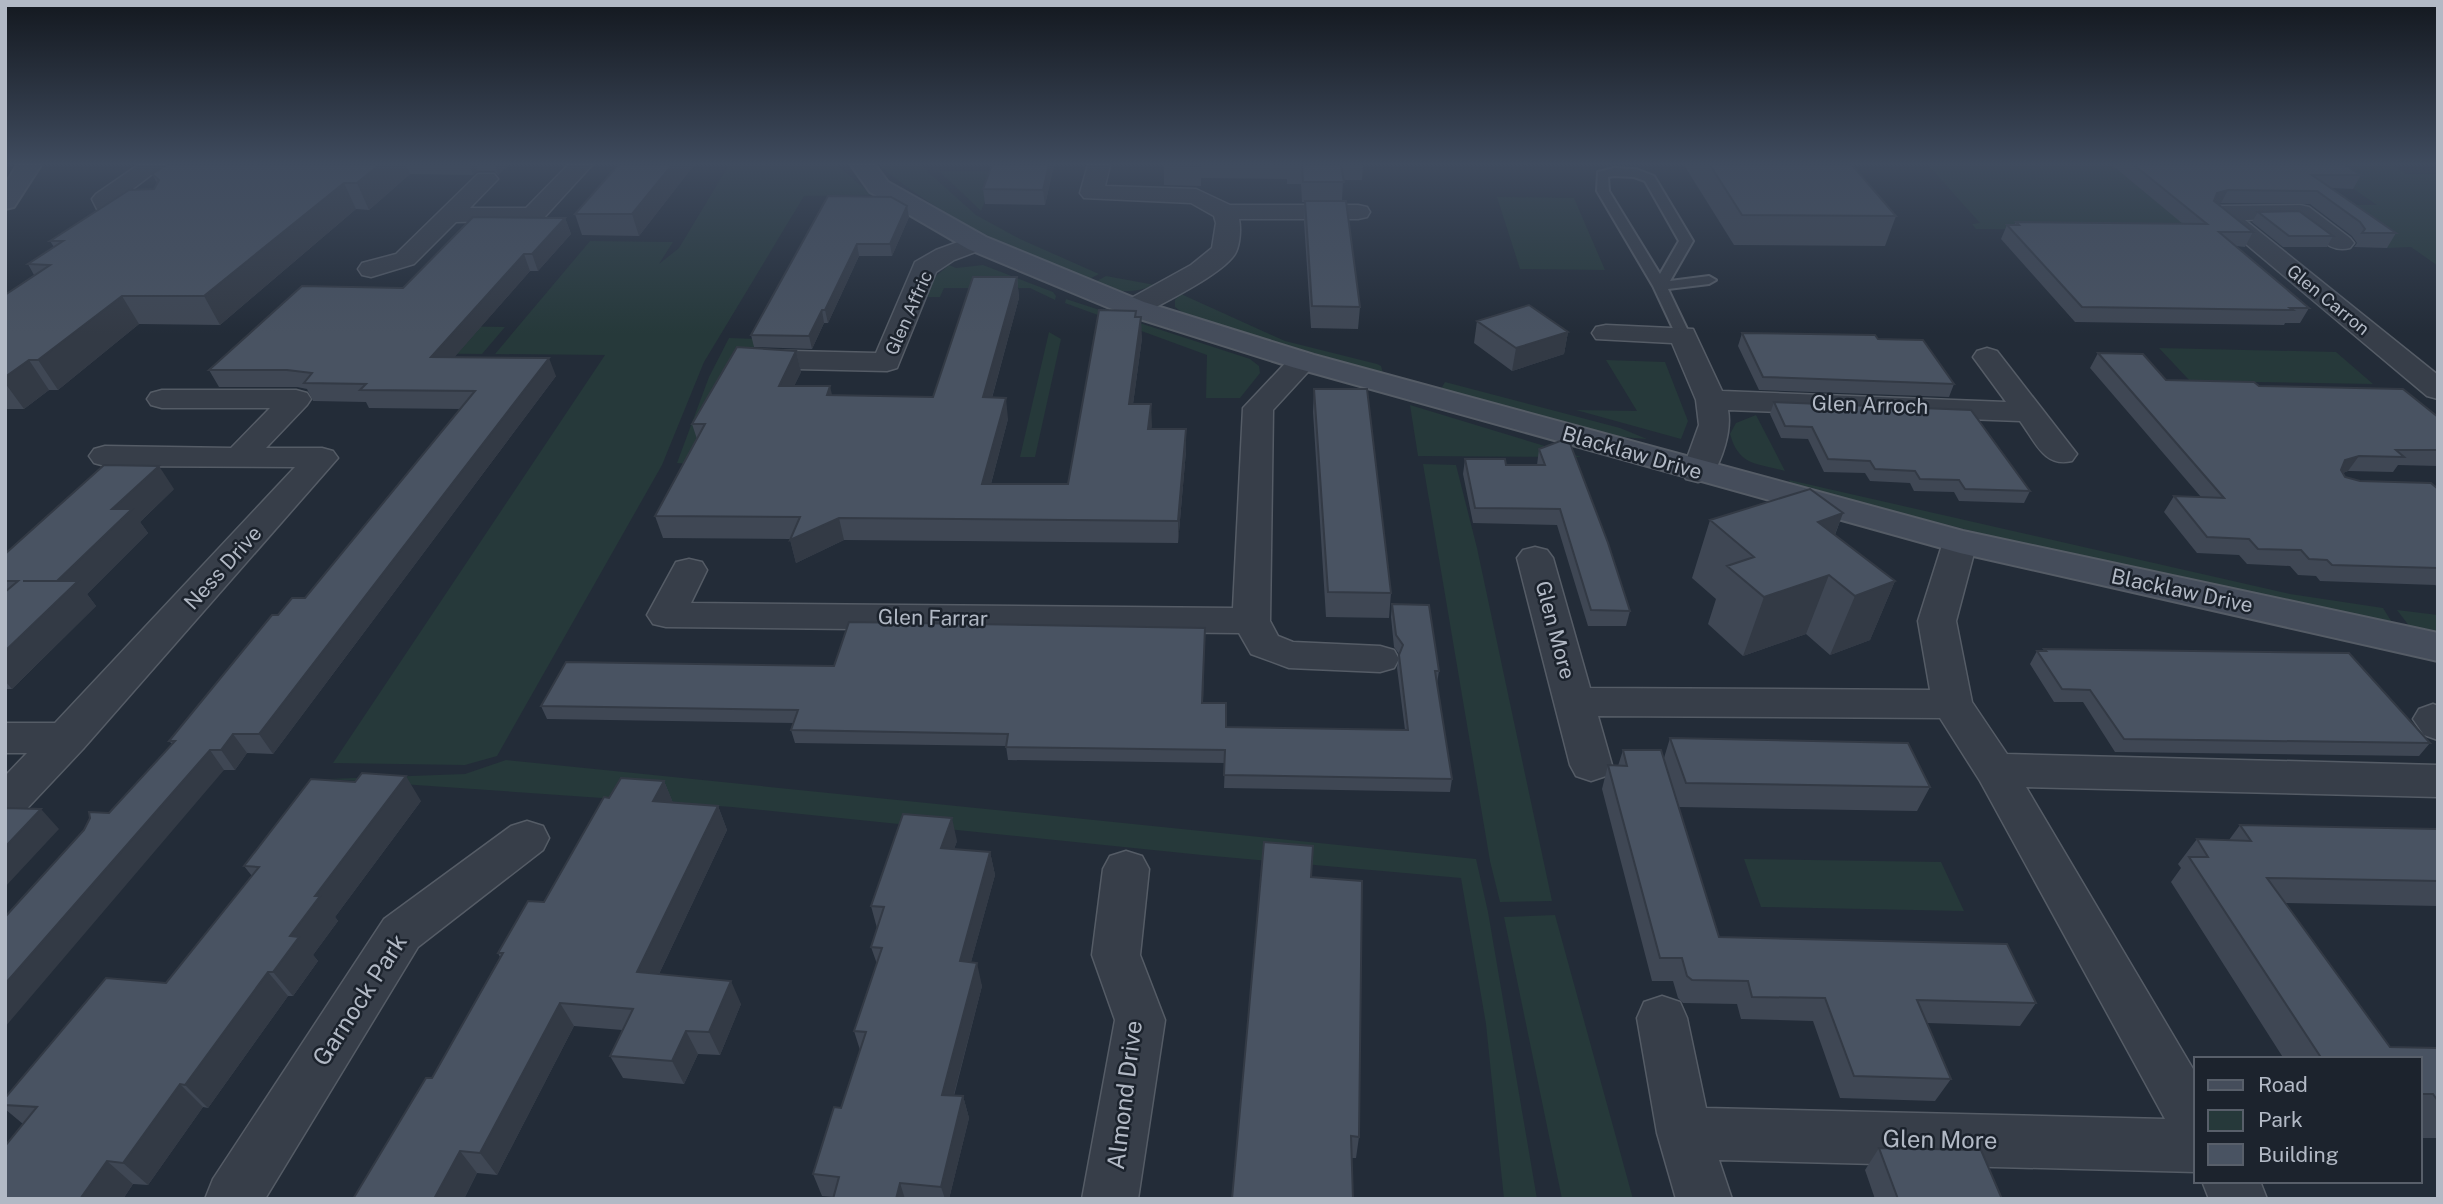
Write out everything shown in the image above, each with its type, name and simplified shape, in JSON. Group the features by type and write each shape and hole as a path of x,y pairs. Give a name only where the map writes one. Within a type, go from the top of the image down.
{"street":[{"path":"371,270 405,258 443,221"},
{"name":"Blacklaw Drive","path":"939,221 977,243 1134,308 1303,361 1698,472 1960,542 2438,647"},
{"path":"1134,308 1200,271 1224,251 1228,221"},
{"name":"Glen Carron","path":"2231,221 2437,388"},
{"name":"Glen Carron","path":"2312,221 2341,243"},
{"name":"Glen Affric","path":"752,359 887,362 924,268 945,255 977,243"},
{"path":"1606,333 1683,335 1711,400 1715,425 1698,472"},
{"path":"1987,357 2061,454"},
{"path":"1303,361 1258,408 1251,621 1264,645 1289,655 1380,659"},
{"path":"162,399 296,399 240,457"},
{"name":"Glen Arroch","path":"1711,400 2028,412"},
{"name":"Ness Drive","path":"5,804 322,458 105,456"},
{"path":"1960,542 1937,621 1952,704 1995,770 2194,1120"},
{"name":"Glen More","path":"1535,558 1591,765"},
{"name":"Glen Farrar","path":"689,570 666,615 1251,621"},
{"name":"Glen More","path":"1574,702 1952,704"},
{"path":"5,738 68,738"},
{"path":"1995,770 2438,781"},
{"name":"Garnock Park","path":"233,1199 401,933 527,838"},
{"name":"Almond Drive","path":"1110,1199 1139,1020 1116,955 1126,869"},
{"path":"1662,1018 1684,1133 1703,1199"},
{"name":"Glen More","path":"1684,1133 2194,1146"},
{"path":"2229,1183 2238,1199"}],"lane":[{"path":"1621,221 1660,286 1683,335"},
{"path":"1660,286 1686,242 1674,221"},
{"path":"1660,286 1709,280"}],"green space":[{"path":"695,221 789,221 704,362 662,465 497,756 465,765 333,763 605,355 495,354 590,241 673,242 659,264 679,248"},
{"path":"960,221 987,221 1020,239 1099,274 1087,280"},
{"path":"1505,221 1584,221 1605,270 1520,269"},
{"path":"1978,221 2181,221 2193,231 1976,229 1972,224 1980,223"},
{"path":"2350,221 2438,221 2438,266 2411,247 2386,248"},
{"path":"949,265 956,268 983,265 1053,292 1055,300 1030,288 944,288 940,297 927,297 935,277"},
{"path":"1106,276 1155,285 1124,291 1093,283"},
{"path":"1181,294 1285,341 1377,364 1381,366 1383,373 1187,316 1175,307 1175,300"},
{"path":"1066,299 1250,359 1259,366 1260,373 1240,398 1206,398 1207,355 1065,303"},
{"path":"392,325 505,327 482,354 380,353"},
{"path":"1049,332 1061,339 1035,457 1020,457"},
{"path":"729,338 758,339 690,464 677,463 709,377"},
{"path":"2159,348 2336,352 2373,384 2190,381"},
{"path":"1606,360 1665,362 1688,421 1681,439 1576,410 1637,411"},
{"path":"1445,382 1620,428 1647,439 1595,432 1543,420 1441,389"},
{"path":"1410,405 1581,457 1418,456"},
{"path":"1756,415 1785,471 1750,462 1738,452 1730,434 1736,423"},
{"path":"1423,464 1456,465 1477,548 1552,901 1500,902 1490,861"},
{"path":"1789,480 2290,594 2383,608 2393,624 2098,563 1791,485"},
{"path":"2397,610 2438,615 2438,636 2413,631"},
{"path":"506,760 1476,859 1488,912 1537,1199 1504,1199 1486,1024 1461,878 1202,855 732,807 329,779 465,774"},
{"path":"1744,859 1941,862 1964,911 1761,907"},
{"path":"1555,915 1633,1199 1562,1199 1504,917"}],"building":[{"path":"81,221 297,221 204,296 122,296 38,360 29,360 5,377 5,295 50,265 28,264 63,241 50,241"},
{"path":"469,221 562,221 532,254 524,254 431,357 549,358 259,734 233,734 221,750 210,750 5,984 5,917 84,830 90,818 89,812 109,813 175,741 169,741 272,615 278,615 292,598 305,598 475,391 360,390 366,384 304,383 312,373 287,370 209,370 302,286 403,288"},
{"path":"814,221 900,221 890,244 857,244 825,310 822,310 809,336 751,335"},
{"path":"1306,221 1349,221 1360,307 1312,306"},
{"path":"2204,221 2239,221 2253,232 2219,232 2309,308 2082,307 2007,225 2019,225 2016,222 2207,224"},
{"path":"2270,221 2313,221 2333,236 2289,236"},
{"path":"2379,221 2396,233 2362,233 2365,229 2360,222"},
{"path":"973,277 1017,277 983,397 1006,398 982,484 1068,484 1099,310 1136,311 1135,317 1141,317 1129,404 1151,404 1148,429 1186,429 1178,521 839,518 790,540 800,517 655,516 705,424 692,424 737,347 796,351 779,386 830,386 827,395 933,397"},
{"path":"1529,305 1568,332 1516,348 1477,321"},
{"path":"1742,333 1875,335 1878,339 1923,340 1954,384 1763,377"},
{"path":"2098,353 2143,354 2166,380 2254,382 2259,386 2403,389 2438,417 2438,450 2396,450 2404,457 2359,456 2345,460 2341,470 2345,477 2360,481 2431,483 2438,489 2438,568 2332,565 2327,560 2309,559 2301,550 2258,549 2249,539 2207,537 2174,496 2224,498"},
{"path":"1314,389 1367,389 1391,593 1328,592"},
{"path":"1774,402 1971,410 2030,491 1965,489 1959,480 1920,479 1915,471 1875,469 1870,461 1828,459 1812,427 1785,426"},
{"path":"1568,438 1608,543 1630,611 1591,610 1560,509 1475,508 1465,459 1505,459 1506,465 1545,465 1539,449"},
{"path":"104,465 159,466 112,509 132,509 57,581 78,581 5,651 5,592 18,581 5,581 5,554"},
{"path":"1810,489 1843,513 1818,522 1895,581 1855,596 1829,575 1764,597 1727,566 1754,557 1710,520"},
{"path":"1392,604 1429,605 1439,671 1435,671 1452,779 1224,775 1225,750 1006,747 1008,734 791,730 798,710 541,706 566,662 834,666 849,622 1205,628 1202,703 1226,703 1226,727 1408,730 1399,655 1403,645 1396,635"},
{"path":"2044,649 2349,653 2430,743 2124,739 2090,690 2062,689 2037,651 2046,651"},
{"path":"1670,738 1908,743 1930,787 1686,783"},
{"path":"1623,750 1661,750 1719,937 2007,944 2036,1003 1917,1000 1951,1079 1854,1076 1825,998 1752,997 1748,981 1692,980 1687,976 1682,958 1660,958 1608,765 1627,766"},
{"path":"362,773 406,776 315,896 320,896 290,936 299,937 273,972 268,972 185,1085 180,1084 123,1163 107,1161 80,1199 5,1199 5,1146 37,1107 5,1105 5,1098 106,978 166,983 259,867 244,866 311,779 355,782"},
{"path":"621,778 664,781 653,801 718,806 637,972 731,981 709,1032 686,1031 672,1061 610,1056 633,1009 560,1003 480,1153 460,1151 434,1199 353,1199 426,1078 432,1078 503,953 498,953 528,901 544,902 604,797 609,798"},
{"path":"5,808 41,809 5,847"},
{"path":"903,814 952,818 941,848 990,852 960,961 977,963 942,1095 963,1096 941,1187 900,1183 896,1199 833,1199 839,1177 813,1174 834,1107 841,1108 866,1032 854,1031 882,948 871,947 884,907 871,906"},
{"path":"2240,825 2438,829 2438,881 2267,878 2390,1047 2438,1048 2438,1101 2433,1094 2422,1094 2422,1057 2321,1057 2189,857 2208,857 2197,839 2251,841"},
{"path":"1264,842 1313,846 1311,877 1362,881 1359,1137 1351,1136 1353,1199 1232,1199"},
{"path":"1879,1148 1981,1150 2002,1199 1898,1199"}]}
